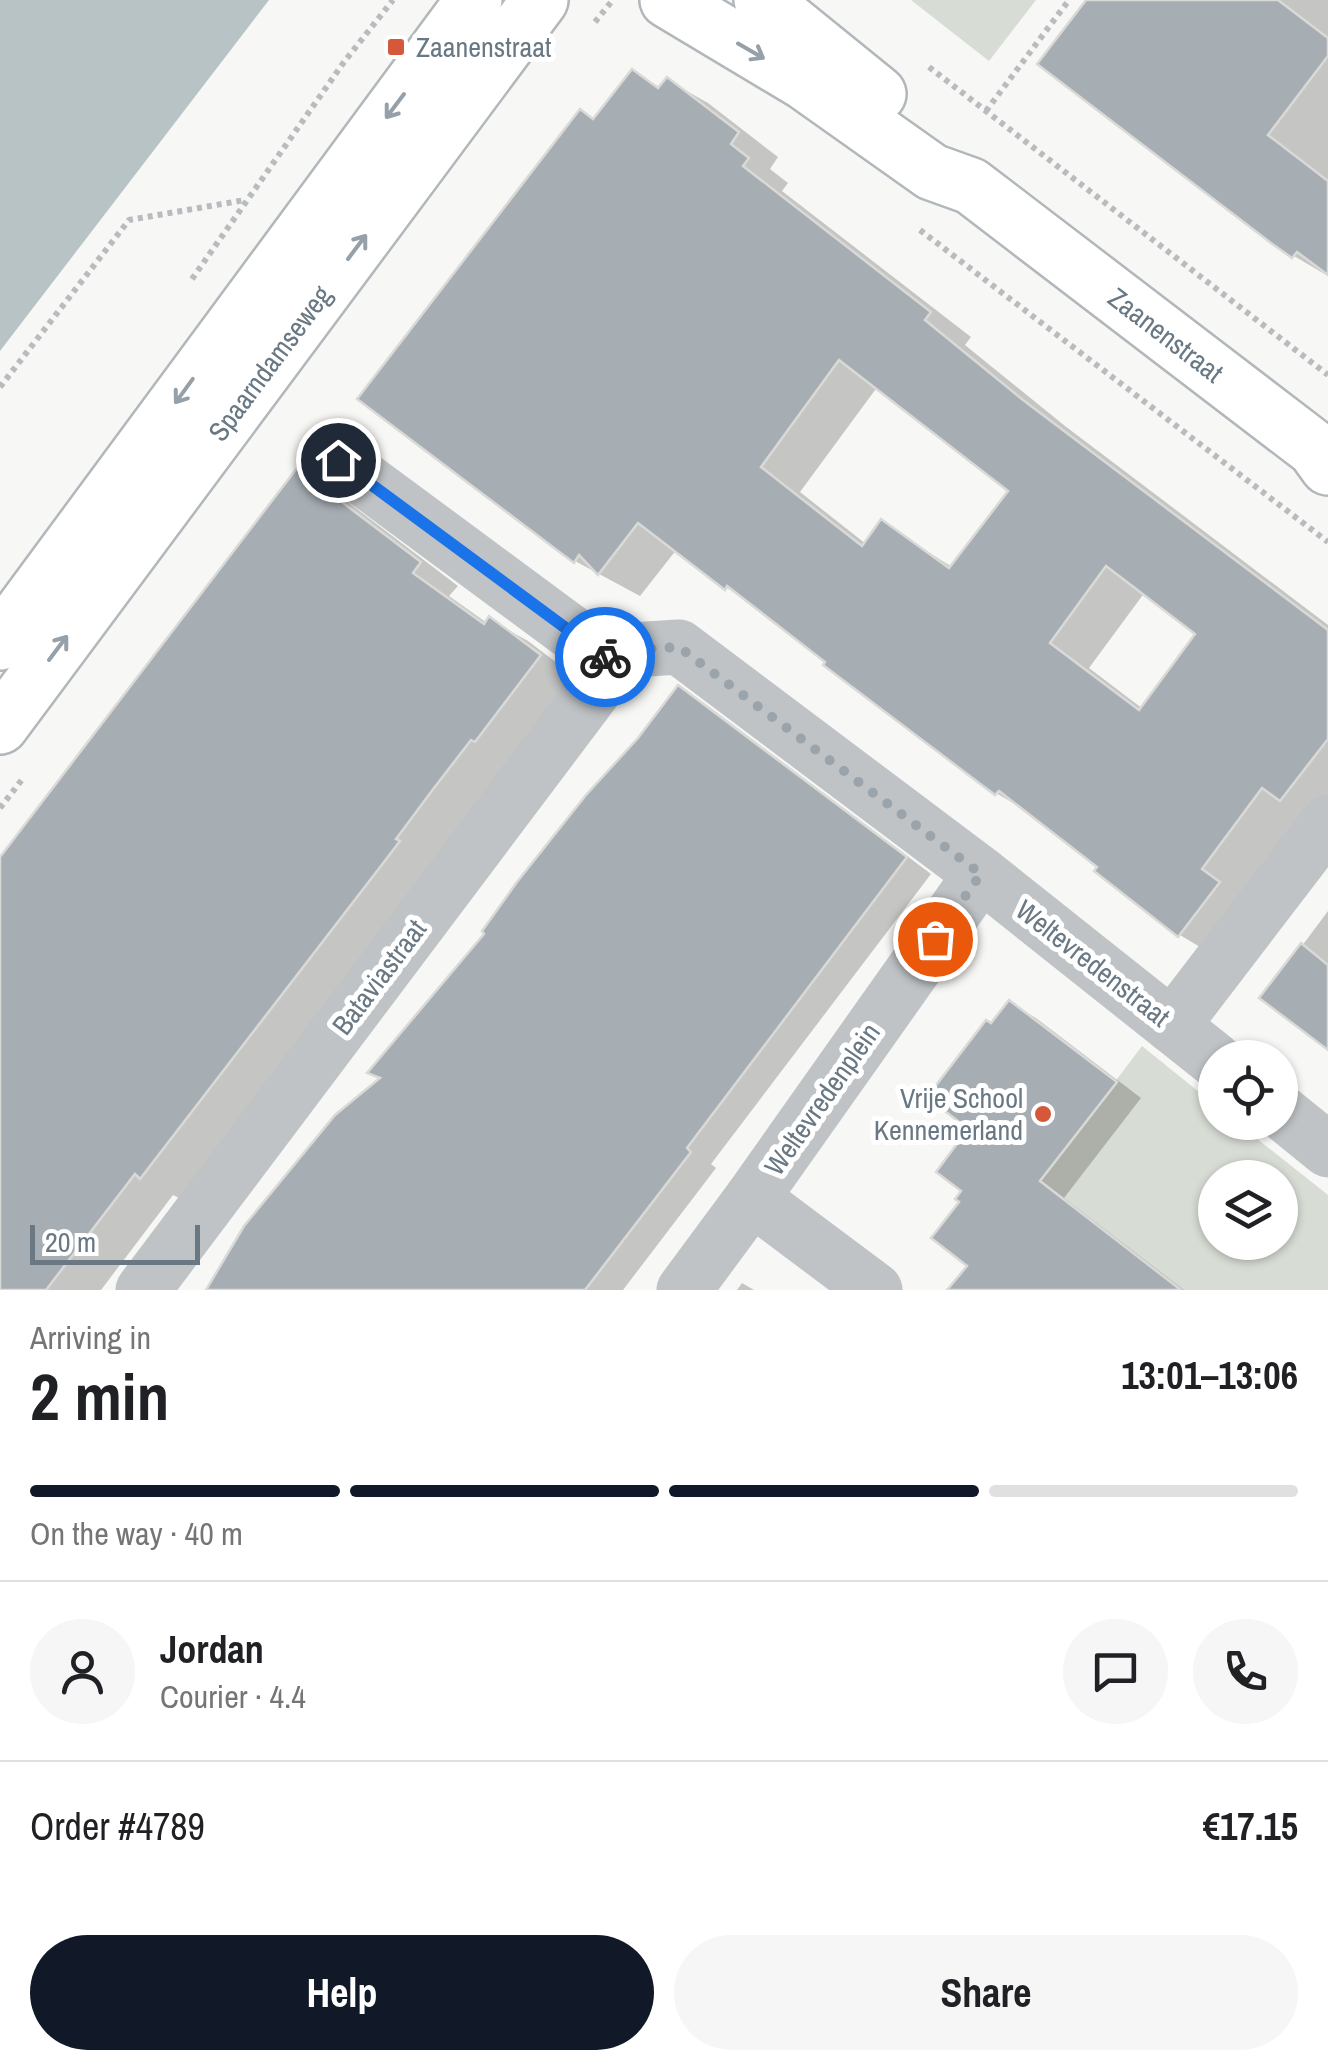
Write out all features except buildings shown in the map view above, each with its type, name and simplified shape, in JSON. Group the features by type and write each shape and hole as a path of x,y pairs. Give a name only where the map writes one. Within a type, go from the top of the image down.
{"main road":[{"name":"Spaarndamseweg","path":"0,642 474,0"},
{"name":"Spaarndamseweg","path":"0,726 540,0"},
{"name":"Zaanenstraat","path":"762,0 950,151 971,186"},
{"name":"Zaanenstraat","path":"646,6 805,82 932,172 971,186 1324,457"}],"street":[{"path":"338,460 614,664"},
{"name":"Weltevredenstraat","path":"614,664 631,650 679,647 981,874 1198,1047"},
{"name":"Bataviastraat","path":"143,1290 614,664"},
{"path":"1172,1026 1328,822"},
{"name":"Weltevredenplein","path":"875,1290 752,1198 981,874"},
{"path":"1298,1126 1328,1150"},
{"path":"684,1290 752,1198"}],"path":[{"path":"0,387 129,220 246,200 392,0"},
{"path":"604,0 646,6"},
{"path":"986,111 1069,0"},
{"path":"928,66 1328,375"},
{"path":"919,230 1328,542"}],"shaded area":[{"path":"0,0 269,0 0,351"},
{"path":"911,0 1036,0 989,61"},
{"path":"1142,1046 1198,1091 1198,1140 1258,1140 1284,1160 1198,1160 1198,1260 1298,1260 1298,1171 1328,1195 1328,1290 1183,1290 1040,1181"}],"way so far":[{"path":"605,657 614,664 631,650 679,647 981,874 935,939"}],"place":[{"name":"Zaanenstraat","path":"396,47"},
{"name":"Vrije School Kennemerland","path":"1043,1114"}],"route":[{"path":"338,460 605,657"}]}
